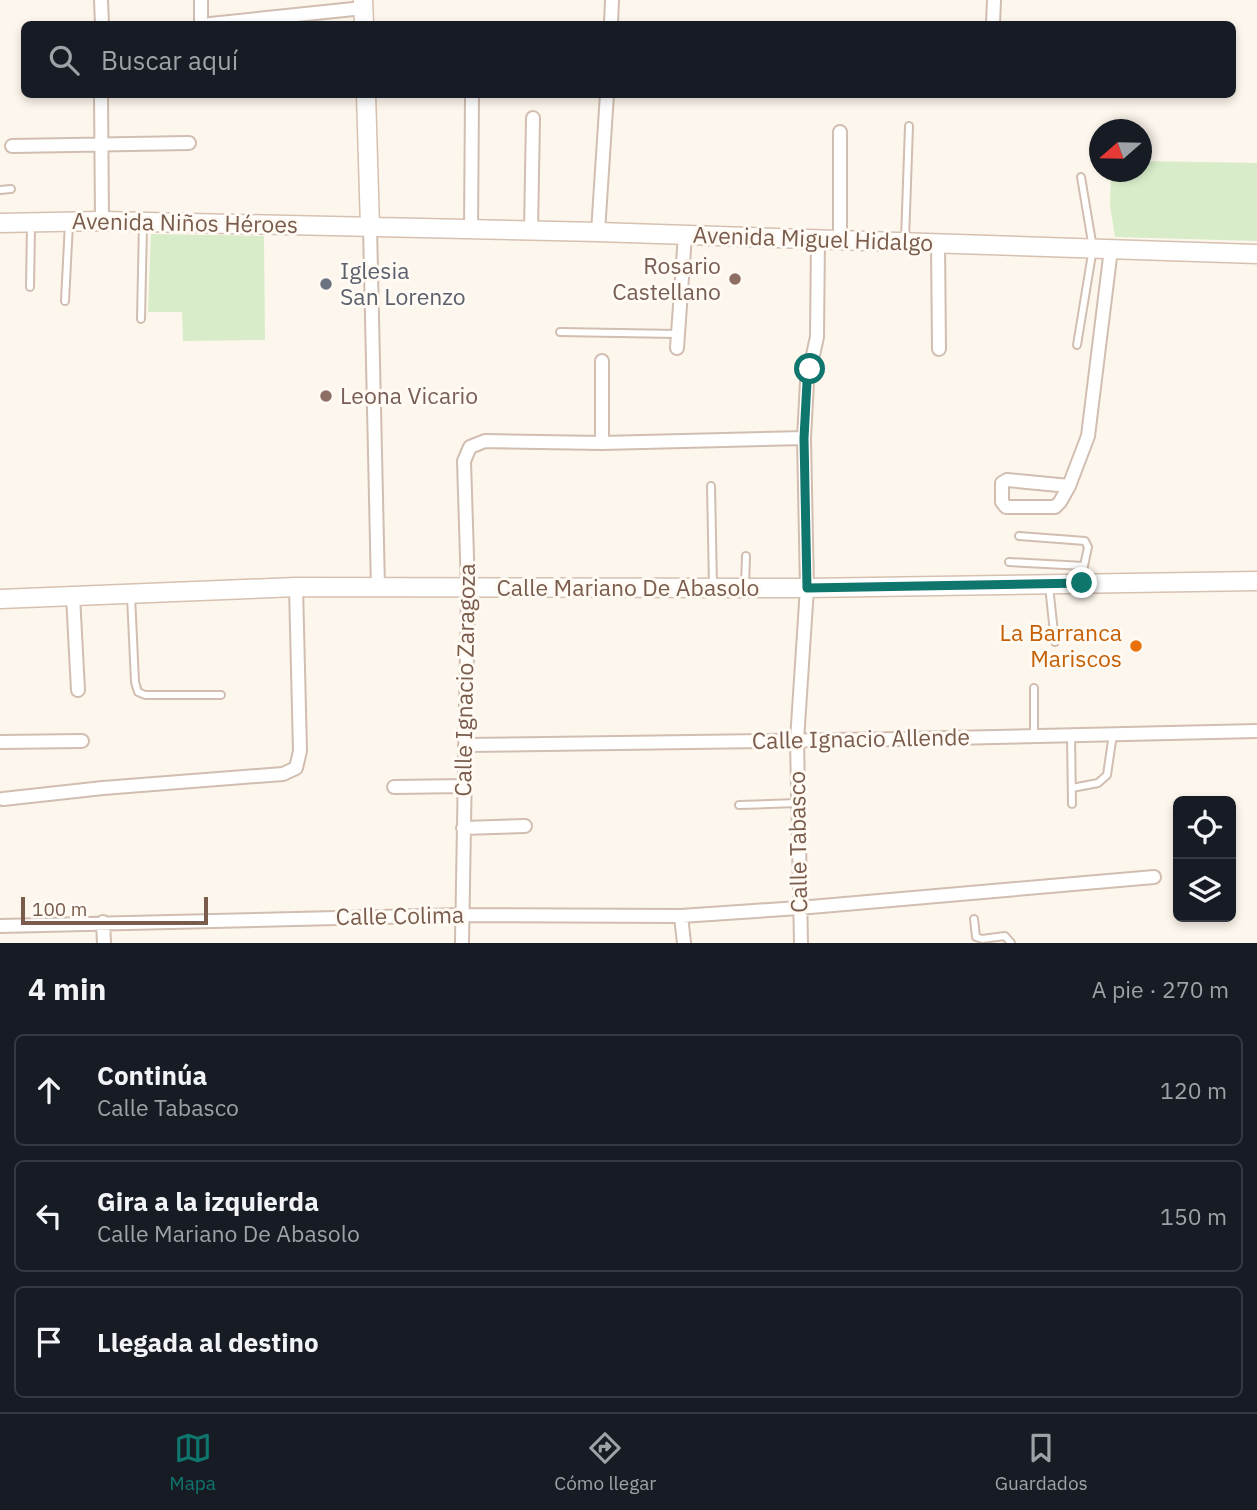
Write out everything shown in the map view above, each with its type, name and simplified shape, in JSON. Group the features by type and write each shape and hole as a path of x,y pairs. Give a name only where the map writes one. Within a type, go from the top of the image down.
{"street":[{"path":"102,0 102,21"},
{"path":"201,0 201,21"},
{"path":"611,21 612,0"},
{"path":"993,21 994,0"},
{"path":"245,21 363,11"},
{"path":"101,98 102,221"},
{"path":"366,98 378,588"},
{"path":"471,230 472,98"},
{"path":"598,232 607,98"},
{"path":"531,231 533,118"},
{"path":"840,132 840,239"},
{"path":"12,146 189,143"},
{"name":"Avenida Niños Héroes","path":"0,223 102,221 370,227"},
{"name":"Avenida Miguel Hidalgo","path":"370,227 840,239 1257,254"},
{"path":"677,348 685,235"},
{"name":"Calle Tabasco","path":"801,943 797,740 807,588 804,438 807,382 817,337 818,239"},
{"path":"938,243 939,349"},
{"path":"1069,486 1007,480 1002,483 1002,502 1006,507 1055,507 1069,486 1088,436 1102,249"},
{"path":"602,361 602,443 804,438"},
{"name":"Calle Ignacio Zaragoza","path":"462,943 468,589 464,461 470,447 485,441 602,443"},
{"name":"Calle Mariano De Abasolo","path":"0,599 296,587 807,588 1048,584 1083,575 1257,581"},
{"path":"3,799 283,774 296,768 300,751 296,587"},
{"path":"73,596 78,690"},
{"name":"Calle Ignacio Allende","path":"465,745 1257,730"},
{"path":"0,742 82,741"},
{"path":"394,787 464,786"},
{"path":"463,828 525,826"},
{"name":"Calle Colima","path":"0,926 462,915 681,916 1154,877"},
{"path":"681,916 684,943"},
{"path":"103,922 104,943"}],"lane":[{"path":"904,242 909,126"},
{"path":"1077,345 1102,249 1081,177"},
{"path":"0,190 11,189"},
{"path":"65,301 69,221"},
{"path":"30,287 31,222"},
{"path":"141,319 143,222"},
{"path":"560,332 678,334"},
{"path":"711,486 713,588"},
{"path":"1009,562 1083,575 1088,547 1085,541 1019,536"},
{"path":"745,588 746,556"},
{"path":"1048,584 1055,642"},
{"path":"131,594 135,682 138,692 145,695 221,695"},
{"path":"1034,688 1034,736"},
{"path":"1072,788 1098,783 1107,775 1113,734"},
{"path":"1071,735 1072,804"},
{"path":"739,805 797,803"},
{"path":"974,919 976,937 982,939 1005,936 1011,943"}],"green space":[{"path":"1152,161 1257,163 1257,241 1115,237 1110,205 1111,182 1152,182"},
{"path":"151,234 264,236 265,340 183,341 182,312 148,312"}],"place":[{"name":"Rosario Castellano","path":"735,279"},
{"name":"Iglesia San Lorenzo","path":"326,284"},
{"name":"Leona Vicario","path":"326,396"},
{"name":"La Barranca Mariscos","path":"1136,646"}],"route":[{"path":"810,369 804,438 807,588 1082,583"}]}
